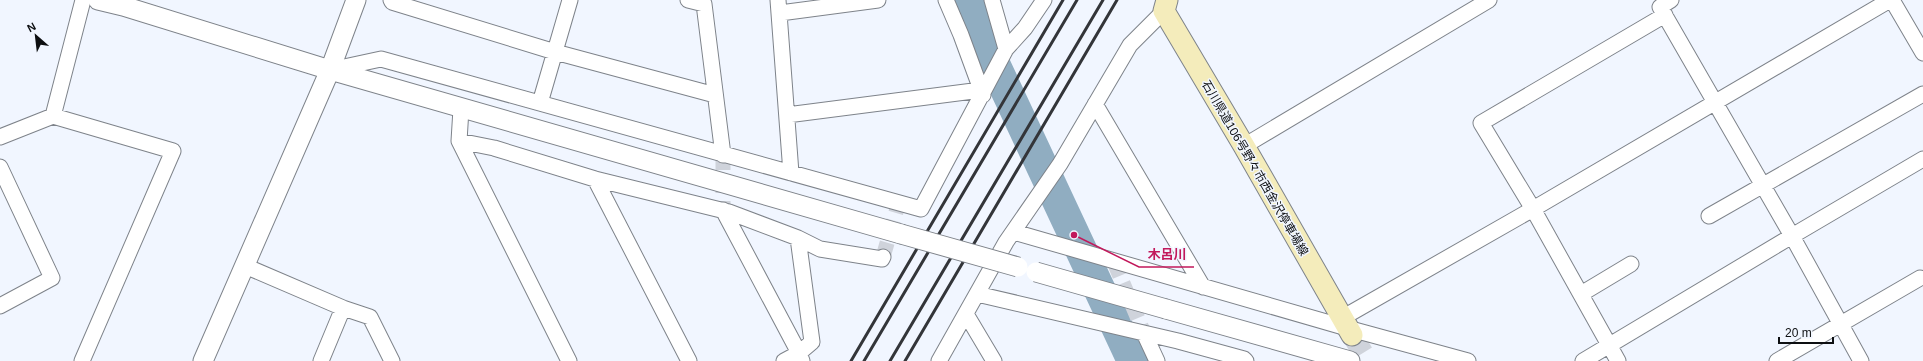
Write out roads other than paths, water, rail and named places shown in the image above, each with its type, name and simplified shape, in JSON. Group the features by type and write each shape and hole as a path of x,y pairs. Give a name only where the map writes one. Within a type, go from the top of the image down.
{"main road":[{"name":"石川県道106号野々市西金沢停車場線","path":"1166,5 1347,327"}],"street":[{"path":"53,116 83,0"},
{"path":"98,0 125,3 330,70 461,109 1350,361"},
{"path":"203,361 330,70 356,0"},
{"path":"391,0 392,2 555,52 715,95"},
{"path":"540,103 570,0"},
{"path":"688,0 704,4 723,154"},
{"path":"791,173 779,6 878,0"},
{"path":"946,0 983,91"},
{"path":"992,0 1005,52"},
{"path":"330,70 380,59 898,204 921,209 1005,52 1025,28 1044,0"},
{"path":"1244,146 1489,0"},
{"path":"1347,327 1533,209 1891,0 1923,53"},
{"path":"939,361 1014,232 1060,164 1130,45 1166,5"},
{"path":"1618,361 1533,209 1481,123 1663,5 1861,361"},
{"path":"787,115 983,91"},
{"path":"1709,216 1923,94"},
{"path":"1095,104 1203,287"},
{"path":"461,109 459,141 569,361"},
{"path":"0,137 53,116 173,150 82,361"},
{"path":"459,141 494,148 595,179 723,211 798,238 820,249 882,259 883,257"},
{"path":"1583,361 1923,159"},
{"path":"0,167 52,278 0,306"},
{"path":"595,179 689,361"},
{"path":"723,211 800,357"},
{"path":"1014,232 1100,258 1468,361"},
{"path":"784,361 800,357 812,342 798,238"},
{"path":"1581,294 1631,264"},
{"path":"245,266 370,318 392,361"},
{"path":"1778,361 1840,323 1920,278"},
{"path":"977,294 1141,332 1248,360"},
{"path":"321,361 343,308"},
{"path":"966,314 994,361"},
{"path":"1141,332 1157,361"}],"waterway":[{"path":"968,0 982,38 1133,361"}],"tunnel":[{"path":"723,155 723,210"},
{"path":"883,257 898,205"},
{"path":"1114,262 1144,333"},
{"path":"1352,335 1368,361"}],"railway":[{"path":"851,361 1063,0"},
{"path":"864,361 1077,0"},
{"path":"890,361 1103,0"},
{"path":"905,361 1117,0"}],"place":[{"name":"木呂川","path":"1074,235"}]}
